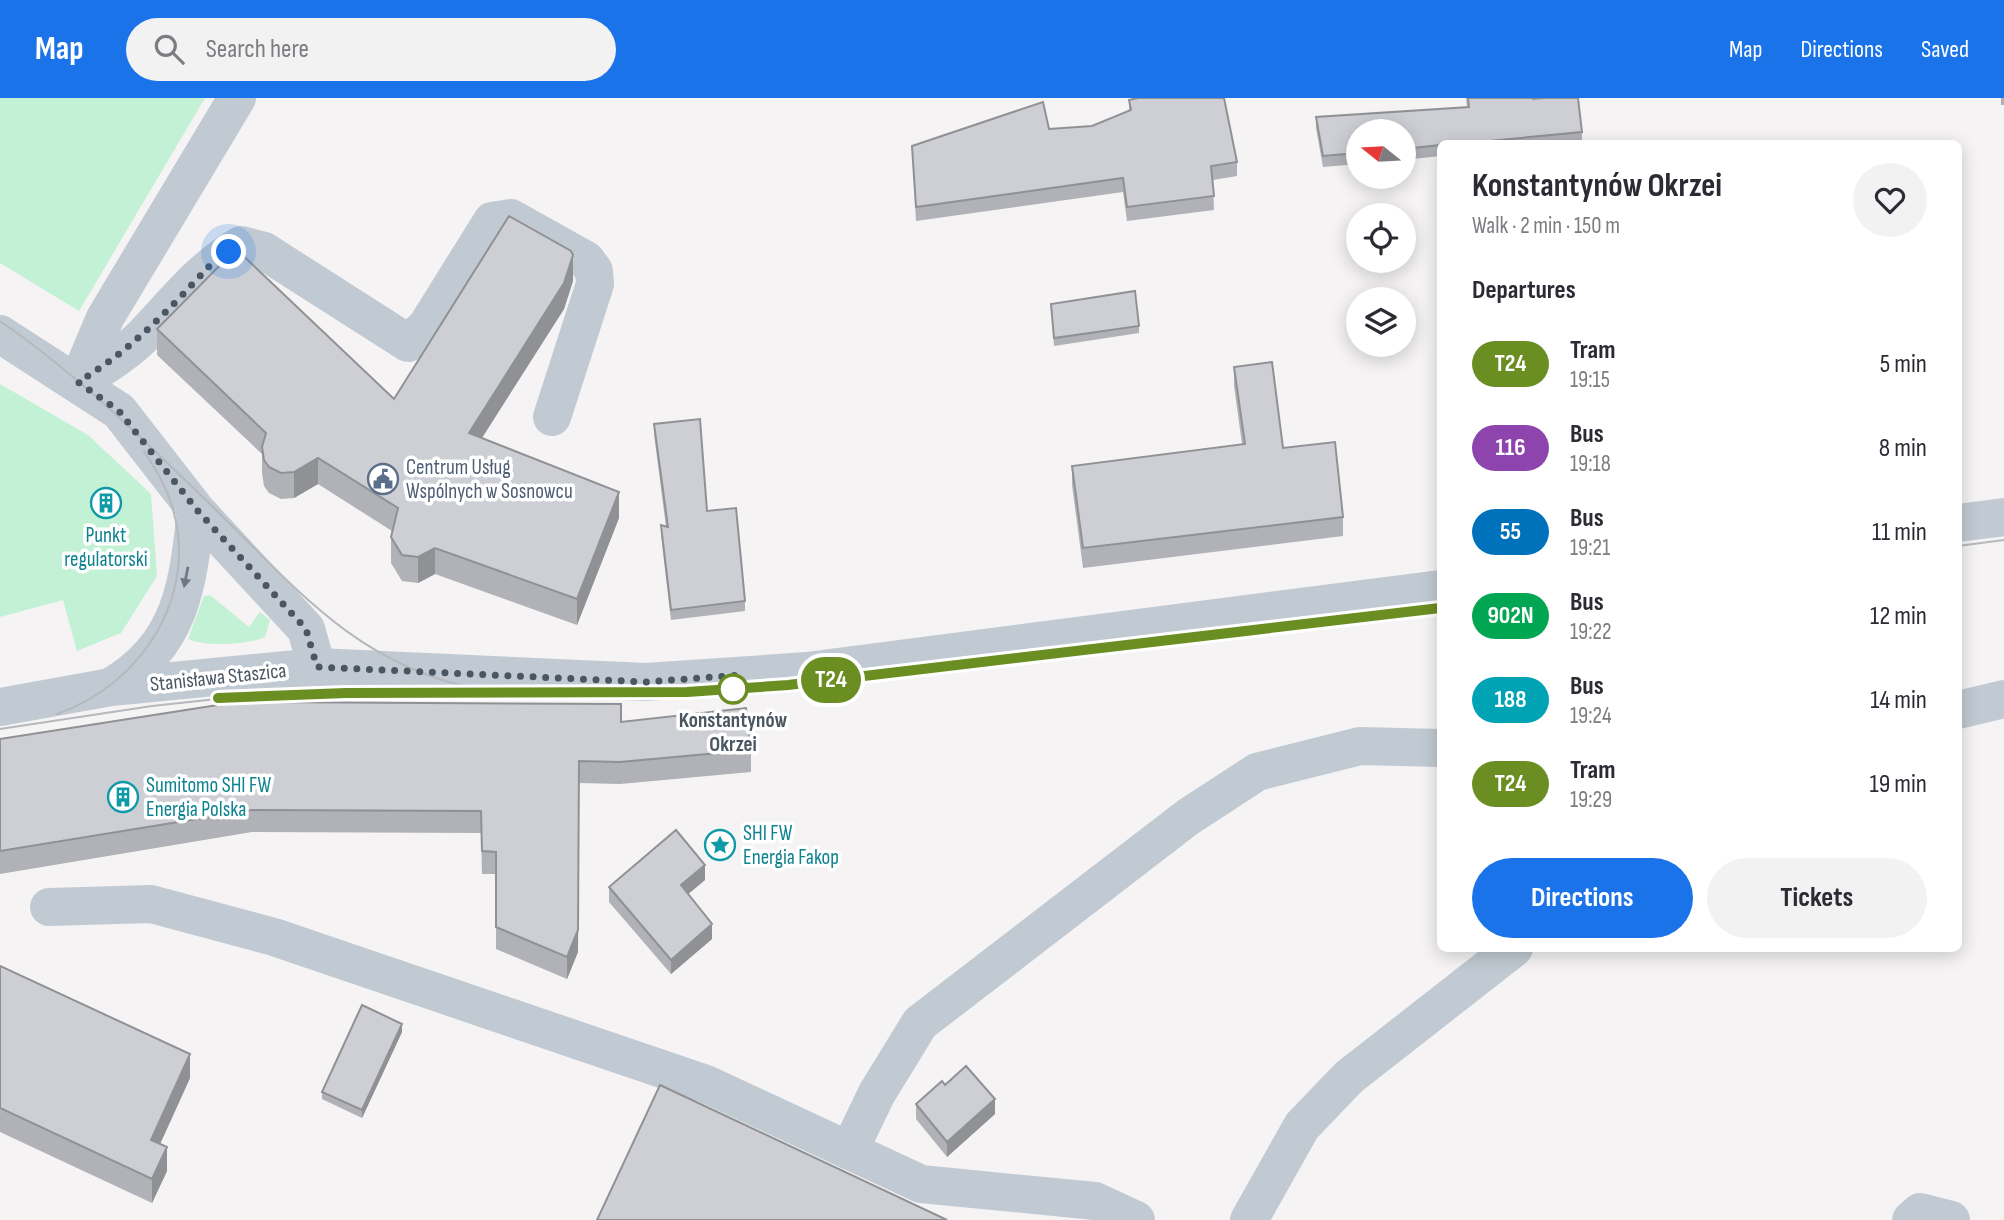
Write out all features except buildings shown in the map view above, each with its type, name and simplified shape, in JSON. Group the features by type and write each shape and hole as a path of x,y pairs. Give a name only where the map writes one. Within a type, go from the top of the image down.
{"street":[{"path":"78,382 104,318 237,98"},
{"path":"78,382 116,359 216,259 241,245 264,251 408,343 426,327 492,221 511,218 586,260 594,271 595,284 552,417"},
{"path":"0,334 119,411 197,510 306,629 317,667"},
{"path":"111,687 139,671 158,650 174,621 185,584 197,510"},
{"path":"1962,522 2004,517"},
{"name":"Stanisława Staszica","path":"0,707 111,687 317,667 646,682 807,671 1437,589"},
{"path":"1962,709 2004,699"},
{"path":"849,1151 877,1093 920,1023 1188,817 1257,772 1360,746 1437,748"},
{"path":"49,907 151,904 274,937 705,1084 920,1184 1095,1201 1136,1220"},
{"path":"1249,1220 1302,1126 1349,1077 1509,952"},
{"path":"1911,1220 1920,1212 1951,1220"}],"green space":[{"path":"0,98 205,98 79,311 0,263"},
{"path":"0,384 88,435 151,494 157,576 121,633 77,651 63,600 0,617"},
{"path":"210,595 249,627 260,612 270,620 265,637 226,644 188,639 204,596"}],"tram line":[{"path":"0,321 56,363 110,409 329,618 394,661 432,677 473,688"},
{"path":"57,714 88,700 115,681 139,658 157,631 171,601 178,570 178,537 169,496 144,451"},
{"path":"1962,545 2004,540"},
{"path":"0,729 152,706 254,695 687,692 788,685 1437,608"},
{"name":"T24","path":"218,698 346,693 687,692 788,685 1437,608"}],"place":[{"name":"Centrum Usług Wspólnych w Sosnowcu","path":"383,479"},
{"name":"Punkt regulatorski","path":"106,503"},
{"name":"Konstantynów Okrzei","path":"733,689"},
{"name":"Sumitomo SHI FW Energia Polska","path":"123,797"},
{"name":"SHI FW Energia Fakop","path":"720,845"}],"route":[{"path":"229,252 216,259 139,340 116,359 78,382 119,411 197,510 306,629 317,667 410,669 646,682 741,675 733,689"}]}
